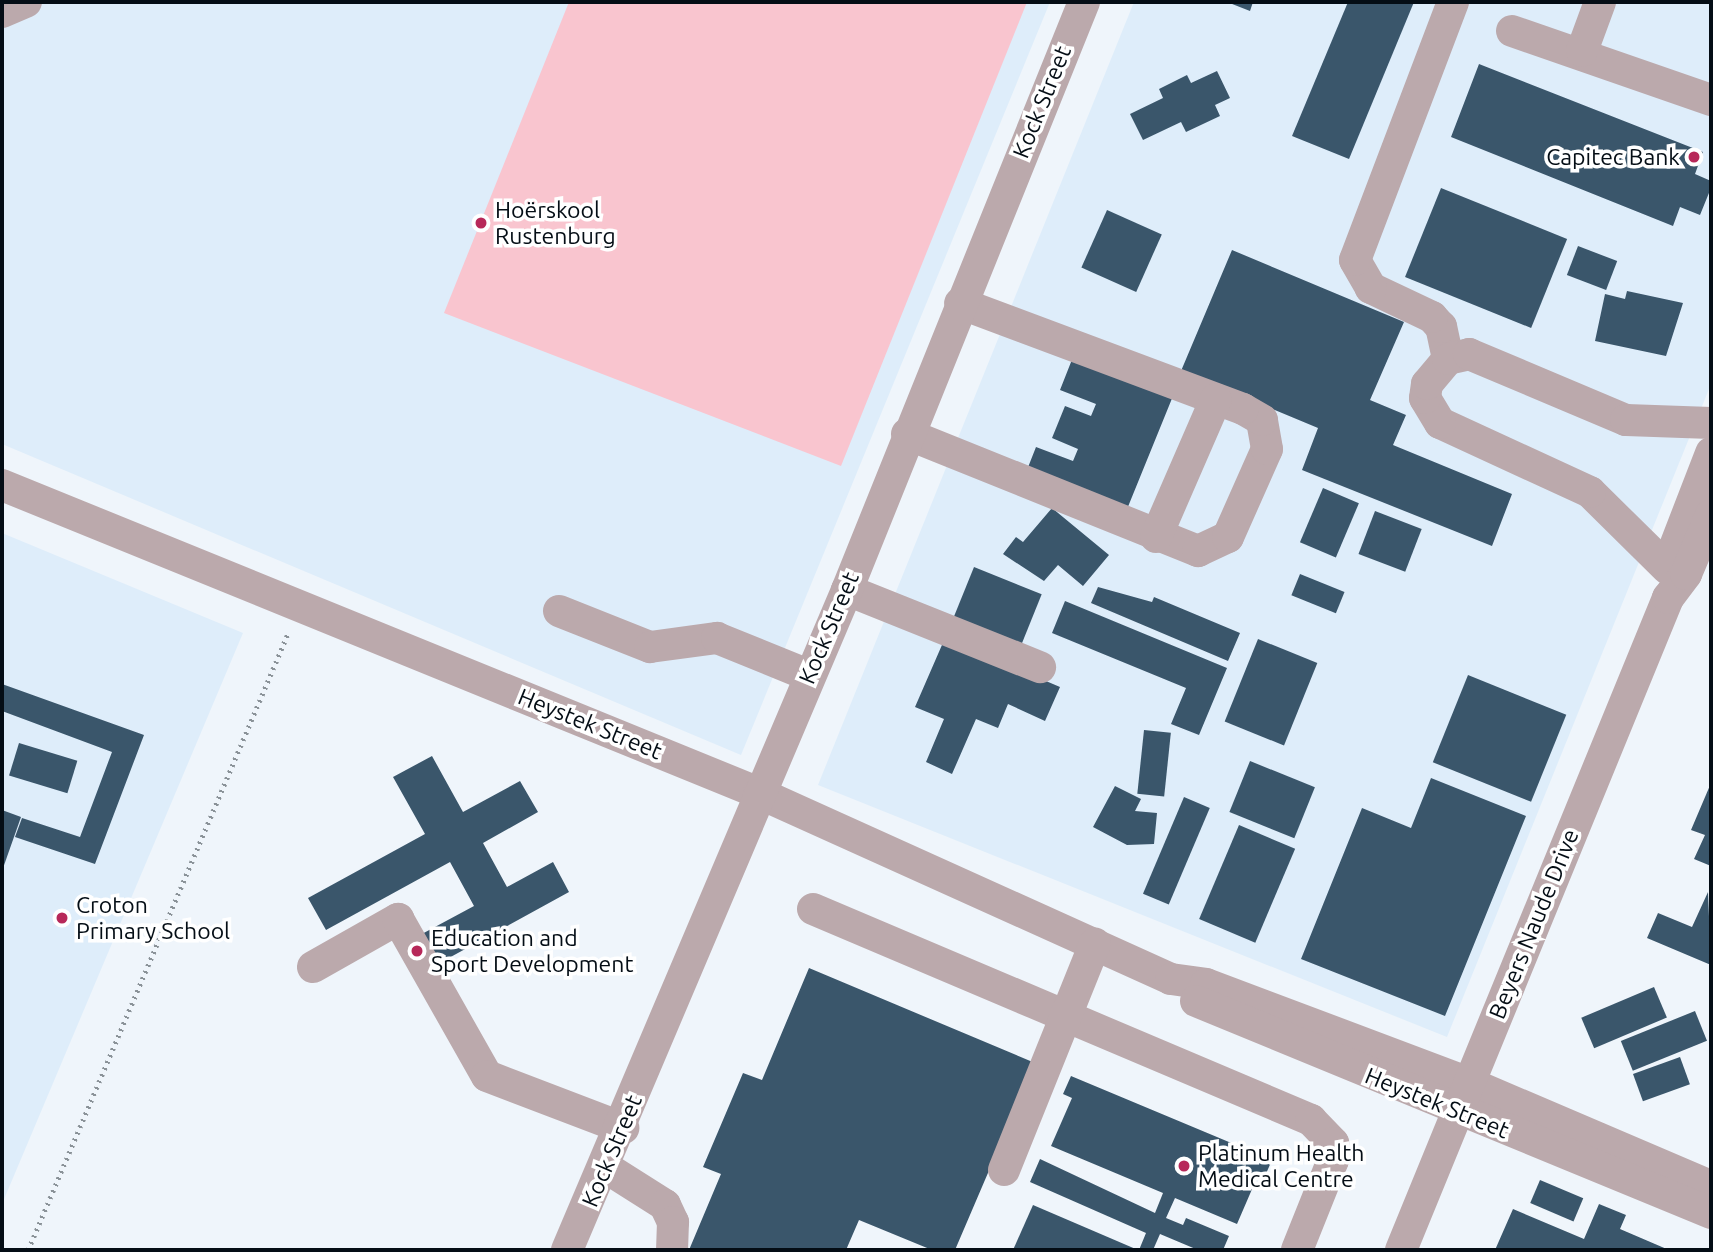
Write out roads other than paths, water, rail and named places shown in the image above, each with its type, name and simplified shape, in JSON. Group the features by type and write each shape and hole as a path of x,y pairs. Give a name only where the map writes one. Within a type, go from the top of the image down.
{"street":[{"path":"2,12 26,2"},
{"name":"Kock Street","path":"567,1250 623,1128 808,675 847,590 907,434 1084,2"},
{"path":"1448,359 1441,327 1432,317 1371,288 1355,260 1453,2"},
{"path":"1581,51 1600,2"},
{"path":"1512,31 1581,51 1711,100"},
{"path":"907,434 1156,537 1198,551 1215,547 1238,517 1268,435 1262,420 1216,399 960,303"},
{"path":"1667,583 1590,492 1440,424 1425,398 1436,369 1448,359 1479,357 1626,420 1711,423"},
{"path":"1156,537 1216,399"},
{"name":"Beyers Naude Drive","path":"1401,1250 1667,583 1711,453"},
{"name":"Heystek Street","path":"2,485 759,793 1171,979 1199,1003 1457,1112 1711,1213"},
{"name":"Beyers Naude Drive","path":"1667,583 1711,515"},
{"path":"847,590 1040,667"},
{"path":"559,611 650,647 716,638 808,675"},
{"path":"813,909 1311,1120 1325,1132 1332,1160 1297,1250"},
{"path":"313,967 398,919 487,1076 623,1128"},
{"path":"1004,1170 1095,944"},
{"name":"Heystek Street","path":"1171,979 1206,984 1469,1083 1711,1186"},
{"path":"605,1167 666,1205 673,1222 672,1250"}],"place":[{"name":"Capitec Bank","path":"1694,157"},
{"name":"Hoërskool Rustenburg","path":"481,223"},
{"name":"Croton Primary School","path":"62,918"},
{"name":"Education and Sport Development","path":"417,951"},
{"name":"Platinum Health Medical Centre","path":"1184,1166"}]}
